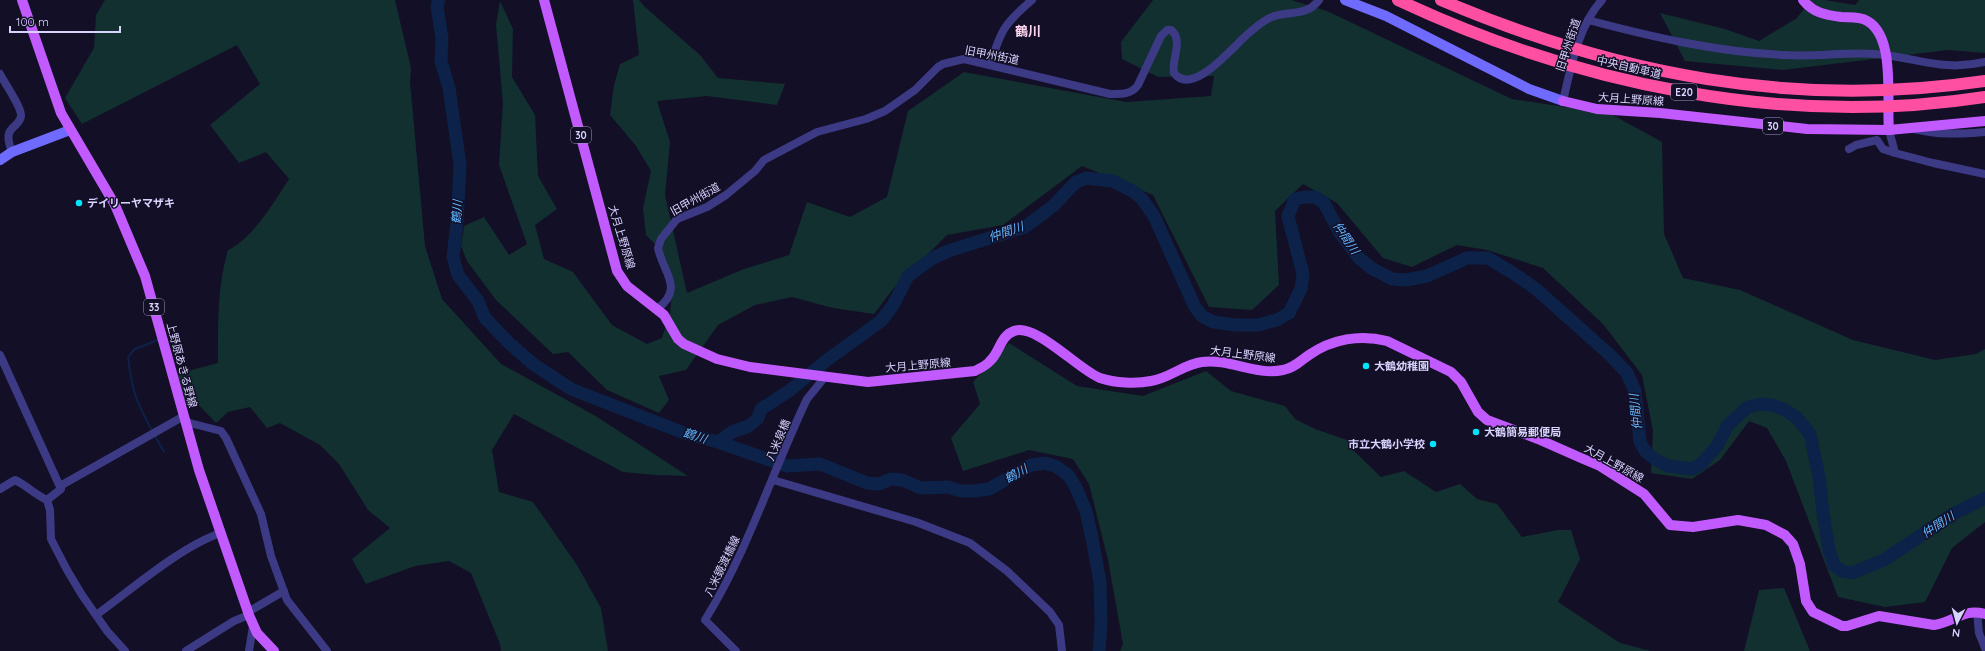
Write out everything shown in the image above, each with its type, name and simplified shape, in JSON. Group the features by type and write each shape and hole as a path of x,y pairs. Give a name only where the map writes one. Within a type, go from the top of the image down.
{"highway":[{"name":"中央自動車道","path":"1398,0 1460,28 1537,55 1618,79 1695,94 1775,104 1849,106 1928,104 1985,97"},
{"name":"中央自動車道","path":"1441,0 1502,25 1583,52 1621,62 1697,78 1775,87 1846,90 1927,88 1985,81"}],"main road":[{"name":"上野原あきる野線","path":"22,0 55,98 70,130 115,205 145,276 199,470 248,614 253,626 262,640 274,651"},
{"name":"大月上野原線","path":"544,0 618,271 627,286 657,309 669,321 678,339 700,353 750,367 868,382 975,371 990,362 999,345 1009,334 1021,330 1038,337 1090,373 1100,378 1128,382 1152,381 1164,378 1202,362 1215,361 1262,370 1284,370 1294,366 1328,344 1348,339 1376,338 1387,341 1451,372 1461,382 1478,412 1487,420 1538,439 1600,466 1644,494 1670,525 1693,528 1738,520 1749,521 1776,530 1790,539 1797,553 1806,601 1809,608 1836,624 1847,626 1879,616 1934,625 1941,624 1968,612 1981,613"},
{"path":"1803,0 1810,7 1823,14 1867,21 1880,33 1886,55 1889,127"},
{"name":"大月上野原線","path":"1563,101 1598,109 1660,113 1807,129 1908,128 1985,121"}],"street":[{"path":"990,65 999,38 1007,22 1032,0"},
{"name":"旧甲州街道","path":"657,309 666,302 671,290 670,279 658,248 661,239 677,219 717,201 742,183 764,160 817,132 866,119 885,111 915,90 943,64 964,59 1104,92 1126,94 1138,85 1161,36 1167,30 1174,32 1177,43 1174,73 1182,79 1192,79 1201,76 1217,64 1250,32 1266,20 1275,16 1308,11 1320,0"},
{"path":"1345,0 1386,16 1529,89 1563,101"},
{"name":"旧甲州街道","path":"1563,101 1586,22 1593,10 1602,0"},
{"path":"1586,22 1668,40 1726,49 1783,55 1886,55 1945,66 1963,66 1985,62"},
{"path":"0,74 20,112 20,119 8,134 12,152"},
{"path":"1889,127 1895,153"},
{"path":"1908,128 1932,133 1956,134 1985,132"},
{"path":"0,160 12,152 70,130"},
{"path":"1849,150 1856,145 1877,140 1883,149 1895,153 1985,174"},
{"path":"0,355 61,489 47,500"},
{"name":"八米泉橋","path":"773,480 804,407 822,377"},
{"path":"60,486 153,434 185,419 221,431 226,438 261,514 271,556 287,600 327,651"},
{"path":"0,489 15,480 21,482 34,494 47,500 50,510 52,541 78,589 107,631 125,651"},
{"path":"773,480 916,522 970,543 1007,571 1050,612 1059,625 1062,651"},
{"name":"八米鏡渡橋線","path":"736,651 705,620 722,593 773,480"},
{"path":"96,615 166,564 208,537 221,533"},
{"path":"186,651 284,591"},
{"path":"1981,613 1979,633 1985,648"},
{"path":"249,651 253,626"}],"green space":[{"path":"105,0 395,0 411,68 410,82 425,246 442,299 501,364 594,415 688,476 623,472 514,414 492,450 499,492 533,502 577,565 601,608 608,651 501,651 500,644 471,573 449,561 415,566 366,584 352,559 390,528 368,510 339,464 320,445 280,423 267,428 250,407 228,412 216,423 195,401 181,404 173,375 218,363 218,320 220,292 224,264 228,250 246,237 262,219 289,179 266,152 239,163 210,125 260,84 237,45 82,124 65,98 94,48 96,15"},
{"path":"633,0 639,0 700,55 718,78 785,84 777,105 707,96 657,101 670,142 665,195 687,293 744,269 789,255 807,202 850,217 887,197 908,111 964,72 1126,102 1211,96 1214,76 1158,77 1122,59 1121,42 1153,0 1291,0 1327,11 1512,99 1611,114 1662,142 1664,234 1683,278 1740,290 1853,340 1935,360 1976,354 1985,349 1985,522 1952,548 1925,602 1885,607 1838,597 1786,461 1767,428 1749,421 1720,460 1692,479 1651,473 1653,431 1642,375 1603,324 1543,268 1487,250 1457,245 1412,267 1383,258 1337,203 1303,184 1275,211 1279,285 1252,310 1209,307 1153,195 1082,166 1003,225 947,235 893,289 874,314 833,308 792,297 755,305 718,325 686,370 659,376 669,400 659,413 607,390 568,352 553,354 496,300 467,261 461,246 464,226 484,217 509,255 527,244 499,165 503,103 496,25 500,1 513,29 512,77 535,115 538,176 557,209 535,225 544,259 573,272 612,325 647,344 662,338 670,313 672,294 661,250 646,235 643,208 651,171 636,146 610,115 614,85 620,64 639,55"},
{"path":"1811,0 1824,0 1855,5 1859,0 1985,0 1985,53 1948,50 1783,70 1685,61 1660,13 1725,29 1759,41 1797,18"},
{"path":"1009,343 1077,386 1143,396 1206,371 1231,391 1285,406 1295,419 1315,429 1353,442 1353,450 1381,477 1404,471 1436,492 1460,484 1477,499 1497,504 1522,537 1558,530 1571,530 1580,559 1558,602 1620,643 1651,651 1120,651 1123,644 1108,560 1089,484 1073,459 1029,450 963,471 951,438 980,404 973,382"},
{"path":"1784,588 1810,651 1744,651 1759,590"}],"waterway":[{"name":"鶴川","path":"439,0 437,6 442,39 441,61 449,88 460,165 457,222 453,257 458,275 478,301 485,318 509,343 533,364 571,389 684,433 718,442 787,466 820,464 867,483 879,484 891,479 902,480 921,488 948,487 961,491 989,489 1031,465 1045,463 1057,467 1069,476 1086,511 1100,582 1101,625 1099,651"},
{"name":"仲間川","path":"718,442 732,432 749,426 758,418 761,409 789,391 827,360 881,321 893,305 908,276 933,258 948,251 1025,227 1053,206 1076,182 1086,178 1113,181 1134,192 1142,199 1154,216 1195,307 1202,316 1213,322 1235,325 1258,325 1277,320 1289,313 1301,289 1303,274 1288,216 1295,199 1315,197 1324,203 1340,233 1359,258 1371,268 1392,279 1406,280 1427,276 1467,258 1488,258 1536,289 1610,355 1627,373 1635,391 1640,442 1646,452 1656,460 1668,466 1692,469 1701,464 1717,446 1728,425 1748,407 1761,404 1772,405 1785,410 1796,417 1810,434 1819,477 1829,550 1834,565 1842,571 1852,573 1884,560 1953,514 1985,498"},
{"path":"153,432 142,412 133,388 128,357 135,349 158,340"},
{"path":"155,436 164,452"}],"place":[{"name":"デイリーヤマザキ","path":"79,203"},
{"name":"大鶴幼稚園","path":"1366,366"},
{"name":"大鶴簡易郵便局","path":"1476,432"},
{"name":"市立大鶴小学校","path":"1433,444"}],"district":[{"name":"鶴川","path":"1028,31"}]}
